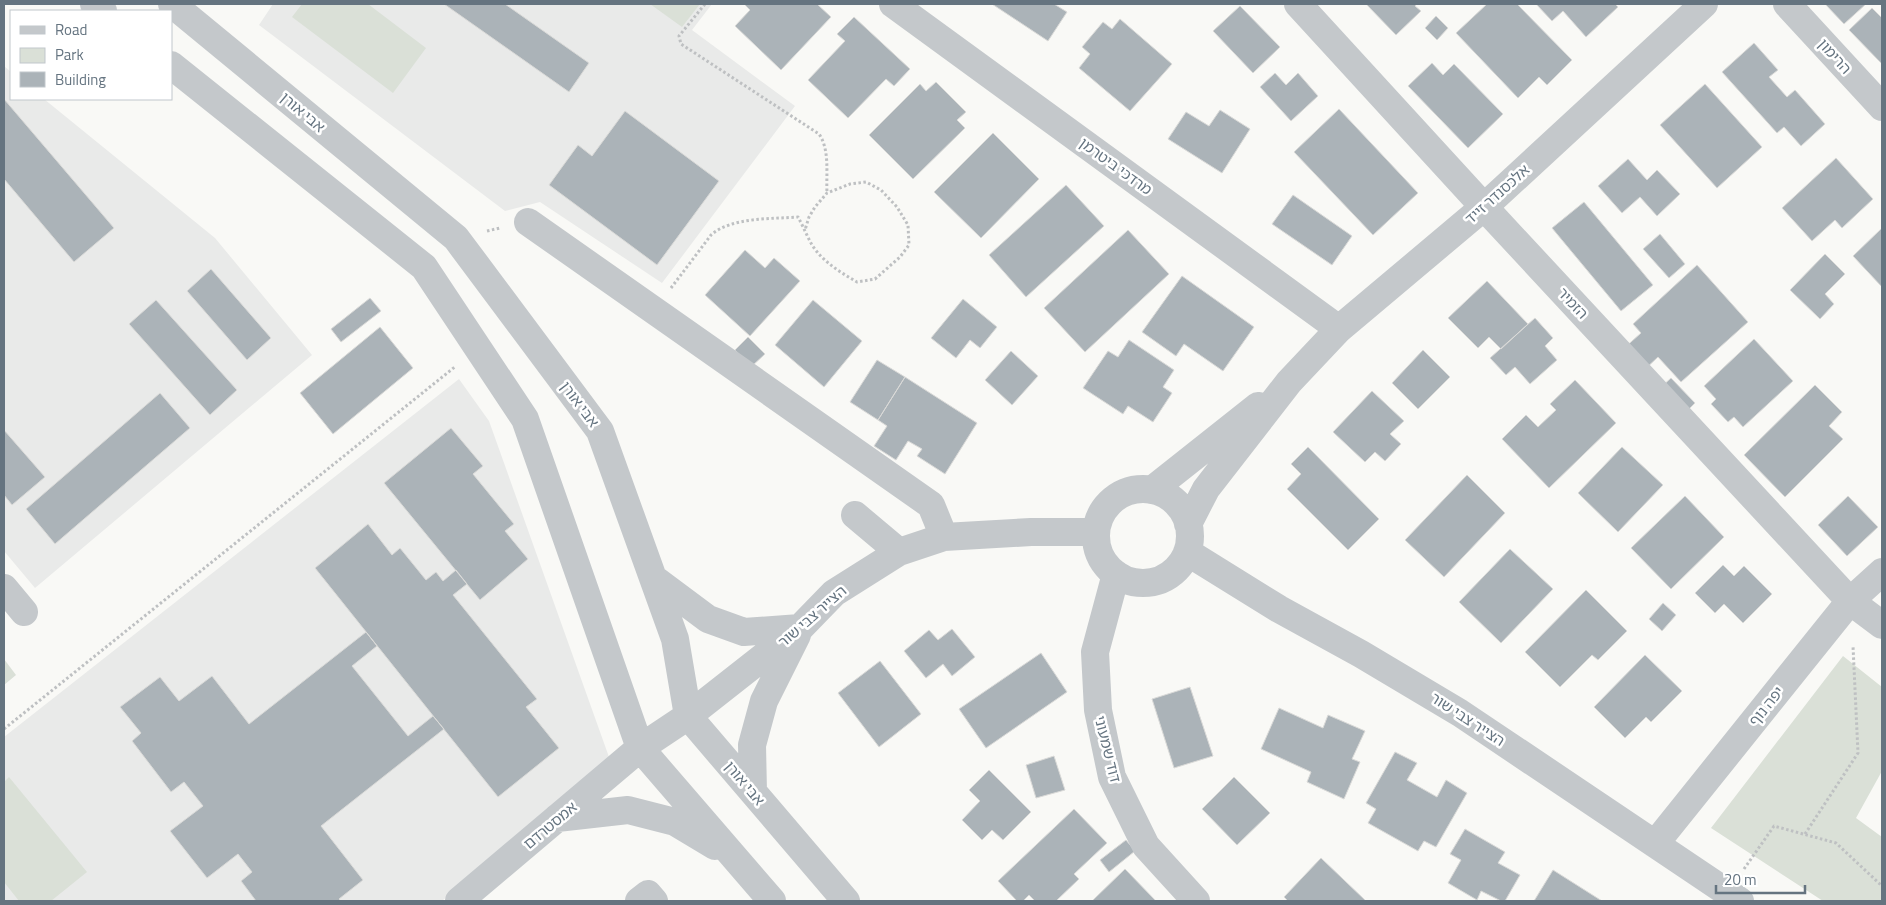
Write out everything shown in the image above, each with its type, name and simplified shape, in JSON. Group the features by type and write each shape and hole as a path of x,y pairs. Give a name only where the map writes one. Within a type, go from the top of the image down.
{"street":[{"name":"אבי אורן","path":"172,4 456,238 600,431 675,639 688,716 846,901"},
{"name":"מרדכי ביטרמן","path":"893,4 1339,329"},
{"name":"הזמיר","path":"1298,4 1850,600 1882,625"},
{"name":"אלכסנדר זייד","path":"1188,524 1206,490 1289,382 1339,329 1484,207 1704,4"},
{"name":"הרימון","path":"1787,4 1882,108"},
{"path":"172,66 424,266 525,419 640,748 772,901"},
{"path":"528,222 931,506 944,536"},
{"name":"אלכסנדר זייד","path":"1152,490 1289,382"},
{"path":"1136,489 1152,490 1164,494 1183,512 1188,524 1190,538 1187,552 1180,564 1169,574 1156,581 1142,583 1128,580 1116,574 1104,562 1097,548 1096,532 1100,516 1108,503 1121,494 1136,489"},
{"path":"855,516 899,552"},
{"name":"הצייר צבי שור","path":"640,748 688,716 800,628 834,593 899,552 944,536 1031,532 1096,532"},
{"name":"הצייר צבי שור","path":"1187,552 1279,609 1361,654 1460,713 1734,897"},
{"name":"יפה נוף","path":"1655,844 1850,600 1882,572"},
{"name":"דוד שמעוני","path":"1116,574 1095,652 1098,710 1112,777 1146,846 1196,901"},
{"path":"652,578 708,619 744,632 800,628"},
{"path":"4,588 24,612"},
{"path":"753,792 752,745 764,701 800,628"},
{"name":"אמסטרדם","path":"459,901 640,748"},
{"path":"557,818 628,810 674,822 733,856"}],"path":[{"path":"705,4 679,36 681,44 819,134 824,141 826,150 828,193"},
{"path":"654,311 711,235 718,228 730,223 798,217 812,245 824,260 857,282 875,279 900,257 910,245 908,224 897,207 882,190 866,182 844,185 828,193 815,206 809,216 805,230"},
{"path":"456,238 528,222"},
{"path":"4,729 478,348"},
{"path":"1806,834 1858,753 1850,600"},
{"path":"1734,897 1774,826 1836,843 1882,886"}],"shaded area":[{"path":"273,4 712,4 692,30 795,106 662,283 540,202 505,211 259,25"},
{"path":"4,66 10,71 10,100 45,100 215,238 312,355 35,588 4,551"},
{"path":"459,379 489,421 609,757 442,901 4,901 4,737"}],"green space":[{"path":"302,4 368,4 426,48 393,93 292,17"},
{"path":"650,4 700,4 682,27"},
{"path":"1843,656 1882,687 1882,771 1856,818 1882,837 1882,901 1823,901 1711,828"},
{"path":"4,659 16,675 4,685"},
{"path":"9,777 87,872 51,901 19,901 4,882 4,782"}],"building":[{"path":"444,4 505,4 589,63 569,92"},
{"path":"744,4 817,4 831,17 781,70 735,26 750,10"},
{"path":"992,4 1054,4 1067,12 1048,41"},
{"path":"1366,4 1417,4 1415,6 1421,11 1396,35"},
{"path":"1487,4 1517,4 1572,60 1547,85 1539,77 1518,98 1456,33"},
{"path":"1536,4 1615,4 1618,7 1586,37 1563,11 1552,21"},
{"path":"1825,4 1866,4 1844,24"},
{"path":"1240,6 1280,47 1253,73 1213,31"},
{"path":"1872,8 1882,18 1882,64 1849,30"},
{"path":"1436,16 1448,28 1437,40 1425,28"},
{"path":"854,17 910,69 894,86 886,79 848,118 808,80 845,41 837,34"},
{"path":"1120,19 1172,64 1130,111 1079,68 1090,54 1082,47 1103,22 1112,29"},
{"path":"1754,43 1778,70 1769,77 1787,97 1795,90 1825,124 1801,146 1784,127 1777,133 1722,72"},
{"path":"1432,63 1443,75 1454,64 1503,114 1468,148 1408,86"},
{"path":"1275,73 1286,85 1298,73 1318,96 1291,121 1260,87"},
{"path":"936,82 966,112 957,120 965,128 913,179 869,135 920,84 926,91"},
{"path":"1705,84 1762,147 1717,188 1660,125"},
{"path":"4,99 114,228 74,262 4,179"},
{"path":"1339,109 1418,193 1373,235 1294,152"},
{"path":"1220,110 1250,129 1222,173 1168,139 1186,112 1209,126"},
{"path":"625,111 719,181 657,265 549,185 578,145 592,156"},
{"path":"993,133 1039,179 981,238 934,192"},
{"path":"1836,158 1873,199 1842,228 1835,220 1812,241 1782,208"},
{"path":"1628,159 1647,180 1657,170 1680,194 1657,216 1640,197 1622,213 1598,186"},
{"path":"1066,185 1104,226 1026,297 989,255"},
{"path":"1293,195 1352,236 1332,265 1272,224"},
{"path":"1584,202 1653,285 1621,311 1552,228"},
{"path":"1882,228 1882,287 1853,256"},
{"path":"1128,230 1169,274 1085,352 1044,308"},
{"path":"1660,234 1685,264 1669,278 1643,249"},
{"path":"745,250 765,268 774,258 800,281 750,336 705,295"},
{"path":"1825,254 1845,274 1825,294 1834,304 1820,319 1790,290"},
{"path":"1697,265 1748,322 1681,382 1658,357 1642,372 1622,350 1641,333 1633,324"},
{"path":"211,269 271,338 247,360 187,291"},
{"path":"1182,276 1254,327 1223,371 1184,344 1176,356 1142,332"},
{"path":"1487,281 1528,324 1501,349 1489,337 1478,348 1448,318"},
{"path":"370,298 381,311 341,342 331,329"},
{"path":"963,299 997,327 980,348 970,340 956,358 931,338"},
{"path":"156,300 237,390 210,415 129,324"},
{"path":"813,300 862,341 824,387 775,345"},
{"path":"1535,318 1553,338 1545,346 1557,360 1530,384 1515,367 1506,375 1490,358"},
{"path":"380,327 413,368 333,434 300,393"},
{"path":"748,337 765,354 751,367 735,350"},
{"path":"1754,339 1793,381 1743,427 1734,417 1728,422 1711,404 1716,399 1704,386"},
{"path":"1129,340 1174,370 1163,387 1172,393 1153,422 1128,406 1123,414 1083,388 1108,351 1118,357"},
{"path":"1423,350 1450,377 1418,409 1392,383"},
{"path":"1011,351 1038,376 1012,405 985,380"},
{"path":"877,360 905,377 878,420 850,402"},
{"path":"905,377 977,423 945,474 917,456 922,449 908,441 896,460 874,446 887,426 878,420"},
{"path":"1671,378 1695,403 1682,416 1658,390"},
{"path":"1575,380 1616,423 1549,488 1502,439 1526,415 1538,427 1556,410 1550,404"},
{"path":"1815,385 1842,412 1829,426 1843,439 1785,497 1744,455"},
{"path":"1372,391 1404,421 1390,434 1401,444 1385,461 1375,452 1365,462 1333,432"},
{"path":"160,393 190,428 55,544 26,509"},
{"path":"451,428 483,466 473,474 514,524 505,531 528,559 480,600 384,483"},
{"path":"4,430 45,477 12,505 4,495"},
{"path":"1308,447 1379,519 1348,550 1287,489 1301,474 1291,464"},
{"path":"1622,447 1663,485 1618,532 1578,493"},
{"path":"1467,475 1505,513 1444,577 1405,540"},
{"path":"1685,496 1724,537 1671,589 1631,548"},
{"path":"1848,496 1878,527 1847,556 1818,525"},
{"path":"368,524 392,555 400,548 426,580 436,572 443,581 456,570 467,584 453,595 537,699 526,707 559,748 498,797 315,568"},
{"path":"1510,549 1553,589 1501,643 1459,602"},
{"path":"1723,565 1734,576 1744,566 1772,594 1743,623 1724,604 1715,613 1695,593"},
{"path":"1586,590 1627,631 1598,660 1592,655 1560,687 1525,652"},
{"path":"1663,603 1676,615 1662,631 1649,619"},
{"path":"952,629 975,657 952,676 943,664 926,678 904,651 929,630 938,640"},
{"path":"366,632 377,646 352,666 408,736 433,716 444,729 321,826 363,880 339,899 341,901 256,901 241,881 252,872 238,854 207,878 170,831 203,806 184,782 171,792 132,741 141,733 120,707 160,677 179,701 212,676 249,724"},
{"path":"1041,653 1067,692 986,748 959,709"},
{"path":"1645,655 1682,691 1651,722 1646,717 1625,738 1594,707"},
{"path":"880,661 921,714 879,747 838,693"},
{"path":"1190,687 1213,756 1174,768 1152,699"},
{"path":"1279,708 1323,728 1328,715 1365,731 1352,759 1360,762 1344,799 1307,782 1311,772 1261,749"},
{"path":"1395,752 1417,763 1407,780 1437,797 1446,780 1467,793 1436,847 1424,841 1418,851 1368,823 1376,809 1366,803"},
{"path":"1054,756 1065,790 1036,798 1026,765"},
{"path":"989,770 1031,812 1003,840 992,830 982,840 962,820 980,801 969,790"},
{"path":"1234,777 1270,813 1237,845 1202,809"},
{"path":"1074,809 1107,843 1074,874 1079,879 1056,901 1035,901 1029,895 1023,901 1017,901 998,881"},
{"path":"1465,829 1505,852 1498,863 1520,875 1505,901 1501,901 1481,891 1477,900 1448,883 1461,860 1450,854"},
{"path":"1126,840 1135,851 1109,872 1100,860"},
{"path":"1321,858 1366,901 1288,901 1284,897"},
{"path":"1125,869 1156,901 1092,901"},
{"path":"1553,870 1602,901 1534,901"}]}
